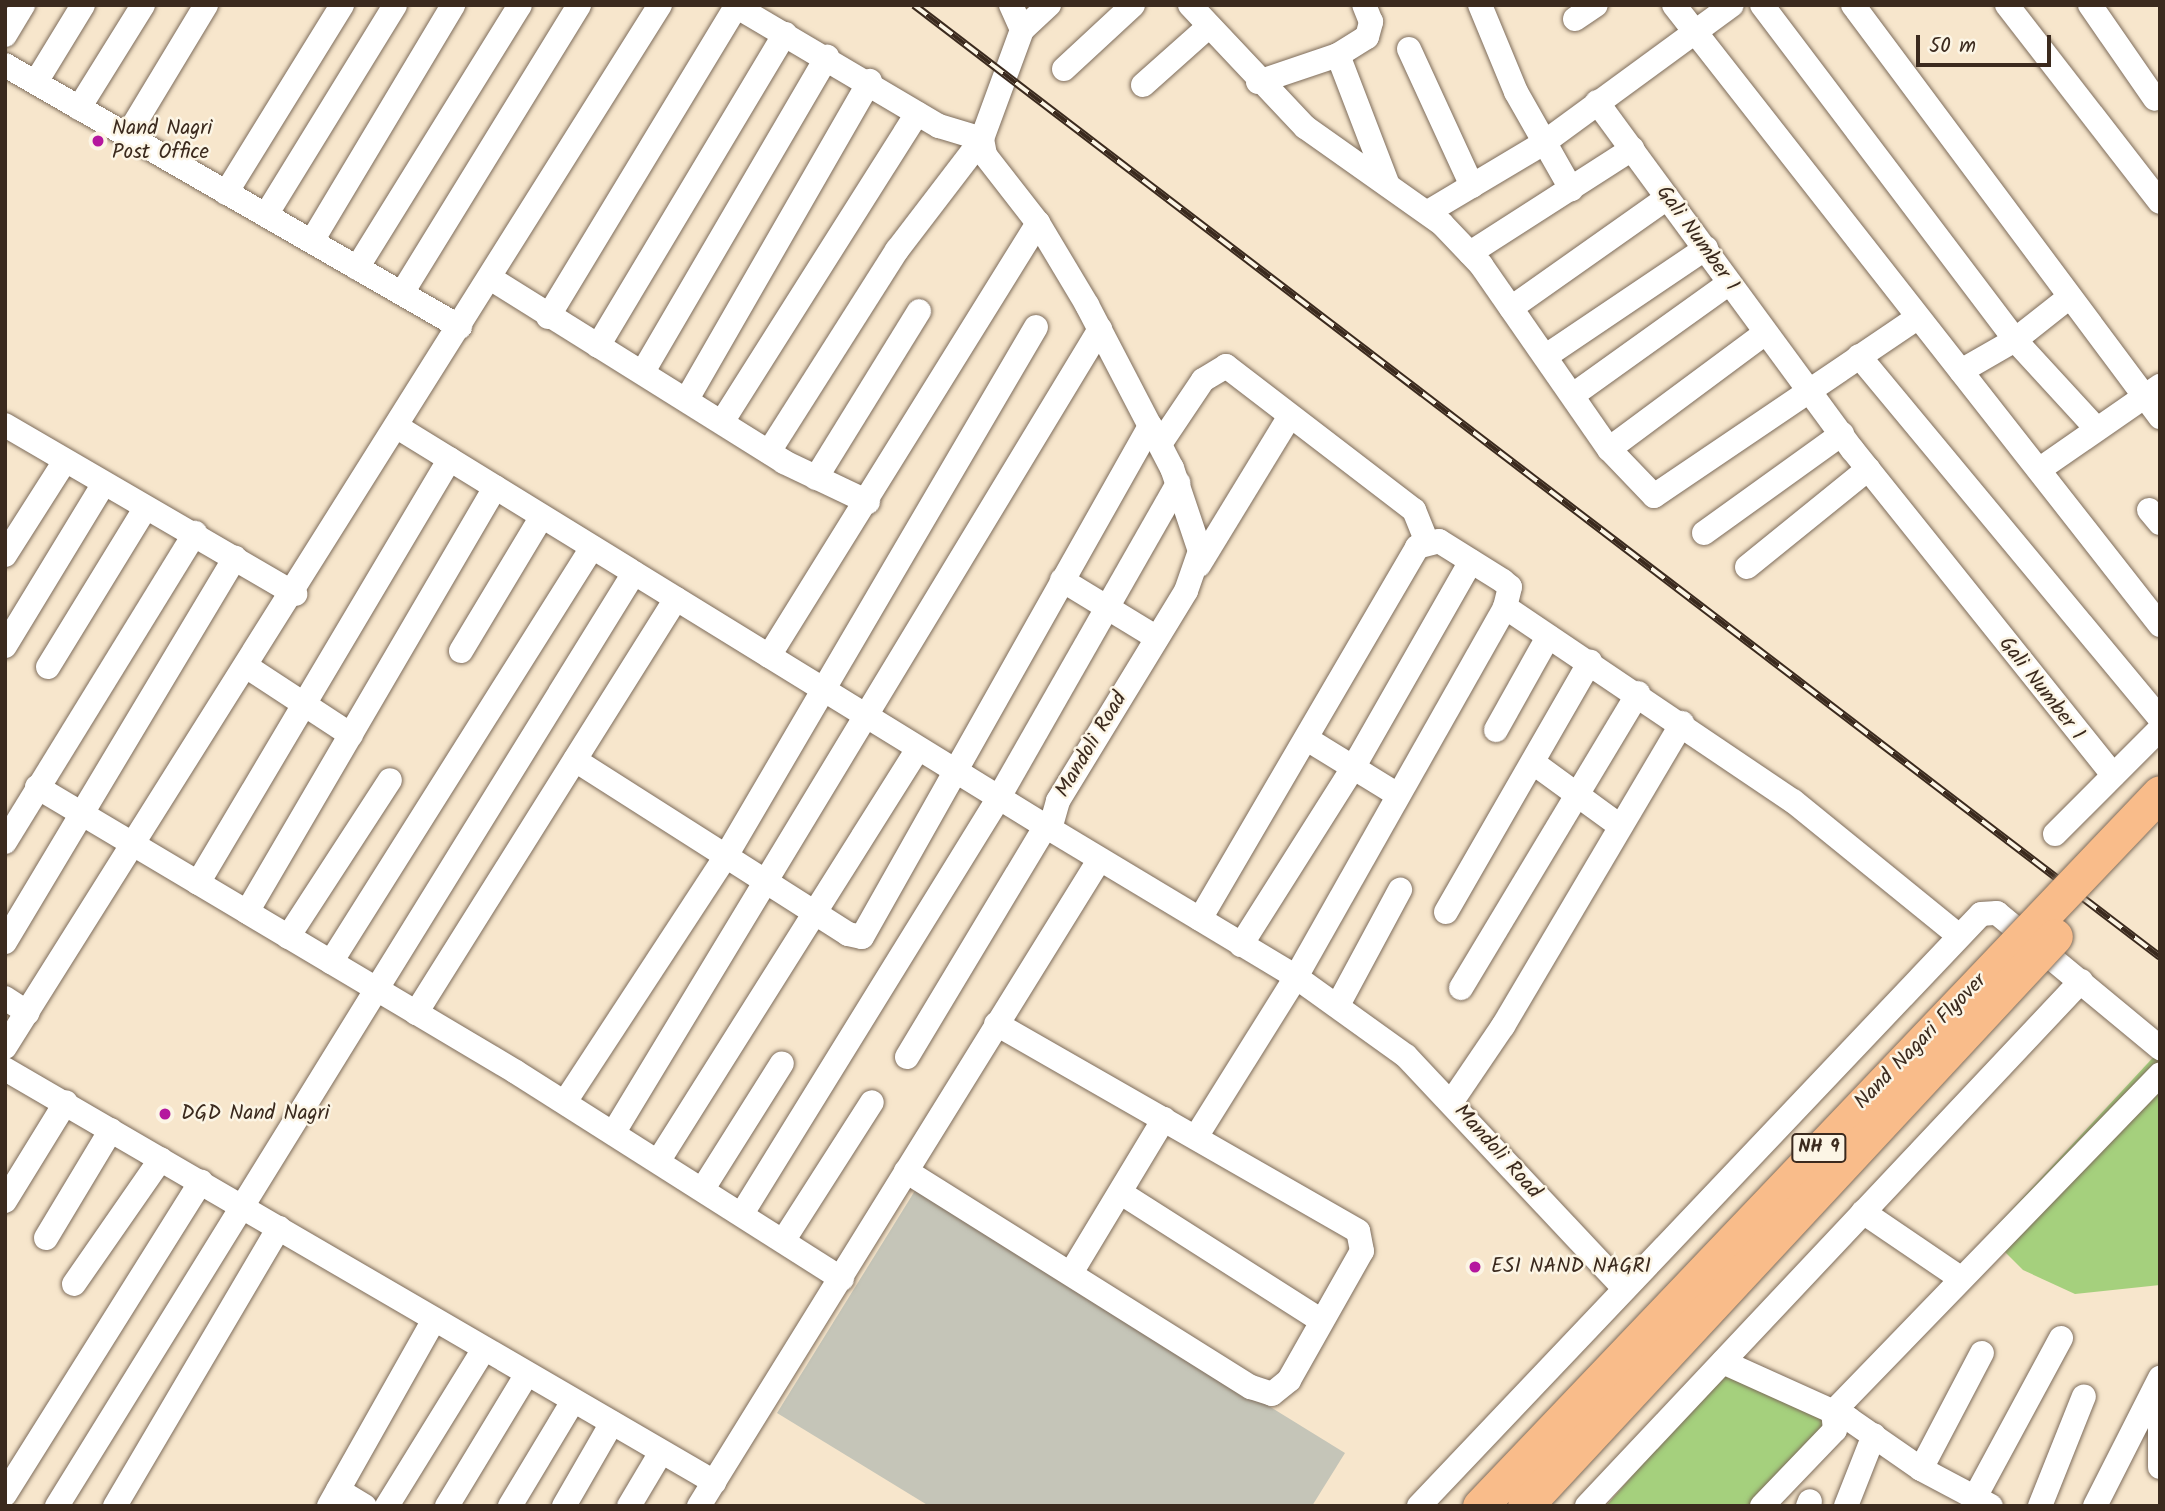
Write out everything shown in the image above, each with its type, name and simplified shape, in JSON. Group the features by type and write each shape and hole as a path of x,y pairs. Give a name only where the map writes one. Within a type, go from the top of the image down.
{"highway":[{"name":"Nand Nagari Flyover","path":"1480,1506 2160,793"},
{"name":"Nand Nagari Flyover","path":"1525,1506 2160,828"}],"street":[{"path":"5,35 23,5"},
{"path":"36,82 83,5"},
{"path":"79,108 143,5"},
{"path":"127,136 206,5"},
{"path":"226,193 342,5"},
{"path":"266,215 395,5"},
{"path":"312,241 453,5"},
{"path":"357,268 520,5"},
{"path":"402,293 579,5"},
{"path":"5,1047 137,846 249,668 660,5"},
{"path":"1012,5 1022,30"},
{"path":"769,452 897,250 984,134 1022,30 1049,5"},
{"path":"1064,69 1133,5"},
{"path":"1258,82 1338,55 1372,31 1364,5"},
{"path":"1480,5 1542,144 1571,189"},
{"path":"1575,19 1596,5"},
{"path":"1674,5 2160,625"},
{"path":"1428,212 1542,144 1732,5"},
{"path":"1762,5 2015,340 2096,428"},
{"path":"1853,5 2067,299 2152,391 2160,417"},
{"path":"2007,5 2160,202"},
{"path":"2090,5 2155,99"},
{"path":"548,317 735,6 870,81 917,113 984,134"},
{"path":"1192,6 1258,82 1305,127 1428,212 1470,253 1609,449 1654,496 1665,493 1858,356 1917,318"},
{"path":"1143,85 1208,27"},
{"path":"598,346 785,34"},
{"path":"1409,50 1472,186"},
{"path":"1338,55 1388,185"},
{"path":"644,370 827,57"},
{"path":"5,65 460,327"},
{"path":"687,399 870,81"},
{"name":"Gali Number 1","path":"1597,102 1706,248 1728,284 1812,389 1868,469 2113,775"},
{"path":"722,422 917,113"},
{"path":"984,134 985,155 1038,223 1100,329 1155,435 1178,483 1200,551 1196,569"},
{"path":"1470,253 1632,149"},
{"path":"1511,308 1667,198"},
{"path":"769,656 868,502 1038,223"},
{"path":"1545,356 1706,248"},
{"path":"490,278 548,317 644,370 769,452 868,502"},
{"path":"1573,395 1728,284"},
{"path":"1961,371 2015,340 2067,299"},
{"path":"816,478 919,311"},
{"path":"565,1102 726,856 1036,327"},
{"path":"614,1132 769,882 863,718 1100,329"},
{"path":"1609,449 1765,333"},
{"path":"1858,356 2160,718"},
{"path":"575,760 726,856 862,937 958,776 1062,580 1155,435 1216,367 1241,373 1288,419 1414,510 1427,542"},
{"path":"2040,469 2152,391"},
{"name":"Mandoli Road","path":"1288,419 1058,801 1047,828 1098,862 1296,976 1426,1073 1623,1288"},
{"path":"399,428 824,690 916,752 1047,828 907,1057"},
{"path":"8,433 145,509 195,533 295,594"},
{"path":"1704,533 1842,434"},
{"path":"198,883 450,459"},
{"path":"5,555 63,464"},
{"path":"1747,567 1868,469"},
{"path":"743,1212 998,799 1104,606 1178,483"},
{"path":"5,646 103,485"},
{"path":"247,912 495,487"},
{"path":"48,667 145,509"},
{"path":"461,651 542,516"},
{"path":"5,842 195,533"},
{"path":"1196,1137 1296,976 1505,607 1510,587 1439,541 1427,542 1411,557 1200,919"},
{"path":"331,962 592,547"},
{"path":"5,942 85,816 235,557"},
{"path":"1241,945 1353,768 1472,561"},
{"path":"57,1506 634,573"},
{"path":"1062,580 1157,638"},
{"path":"416,1013 676,599"},
{"path":"1505,607 1638,693 1793,801 1959,936"},
{"path":"1496,730 1549,637"},
{"path":"1447,912 1535,764 1590,662"},
{"path":"249,668 351,735"},
{"path":"1461,988 1638,693"},
{"path":"1452,1101 1682,723"},
{"path":"2055,834 2160,729"},
{"path":"1307,739 1398,794"},
{"path":"659,1160 916,752"},
{"path":"1535,764 1577,792 1620,826"},
{"path":"288,937 390,780"},
{"path":"37,787 565,1102 785,1238 842,1279"},
{"path":"699,1506 1098,862"},
{"path":"1338,1005 1400,890"},
{"path":"1419,1506 1623,1288 1981,914 1997,914 2160,1048"},
{"path":"1587,1506 1607,1496 1723,1362 2081,981"},
{"path":"5,998 28,1013"},
{"path":"906,1171 1251,1387 1272,1394 1289,1380 1364,1240 1350,1224 996,1024"},
{"path":"704,1187 782,1063"},
{"path":"5,1069 66,1102 714,1482"},
{"path":"1770,1501 1835,1430 1833,1412 2160,1074"},
{"path":"5,1201 66,1102"},
{"path":"785,1238 872,1102"},
{"path":"1071,1273 1164,1119"},
{"path":"46,1238 111,1130"},
{"path":"74,1284 161,1159"},
{"path":"5,1494 201,1181"},
{"path":"1121,1193 1320,1320"},
{"path":"1863,1212 1960,1278"},
{"path":"115,1506 279,1228"},
{"path":"365,1506 333,1498 434,1320"},
{"path":"1723,1362 1833,1412 1874,1435 1921,1469 1982,1502 2061,1338"},
{"path":"387,1506 484,1349"},
{"path":"1921,1469 1982,1353"},
{"path":"447,1506 527,1374"},
{"path":"2095,1506 2160,1378"},
{"path":"2160,1385 2160,1467"},
{"path":"2040,1506 2084,1396"},
{"path":"510,1506 573,1401"},
{"path":"564,1506 612,1423"},
{"path":"1846,1506 1874,1435"},
{"path":"629,1506 661,1452"}],"shaded area":[{"path":"916,1189 1345,1453 1312,1506 929,1506 777,1413"}],"green space":[{"path":"2160,1050 2160,1285 2075,1294 2023,1270 1988,1235"},
{"path":"1726,1368 1829,1414 1829,1431 1754,1506 1606,1506"}],"railway":[{"path":"914,5 2160,957"}],"place":[{"name":"Nand Nagri Post Office","path":"98,141"},
{"name":"DGD Nand Nagri","path":"165,1114"},
{"name":"ESI NAND NAGRI","path":"1475,1267"}]}
